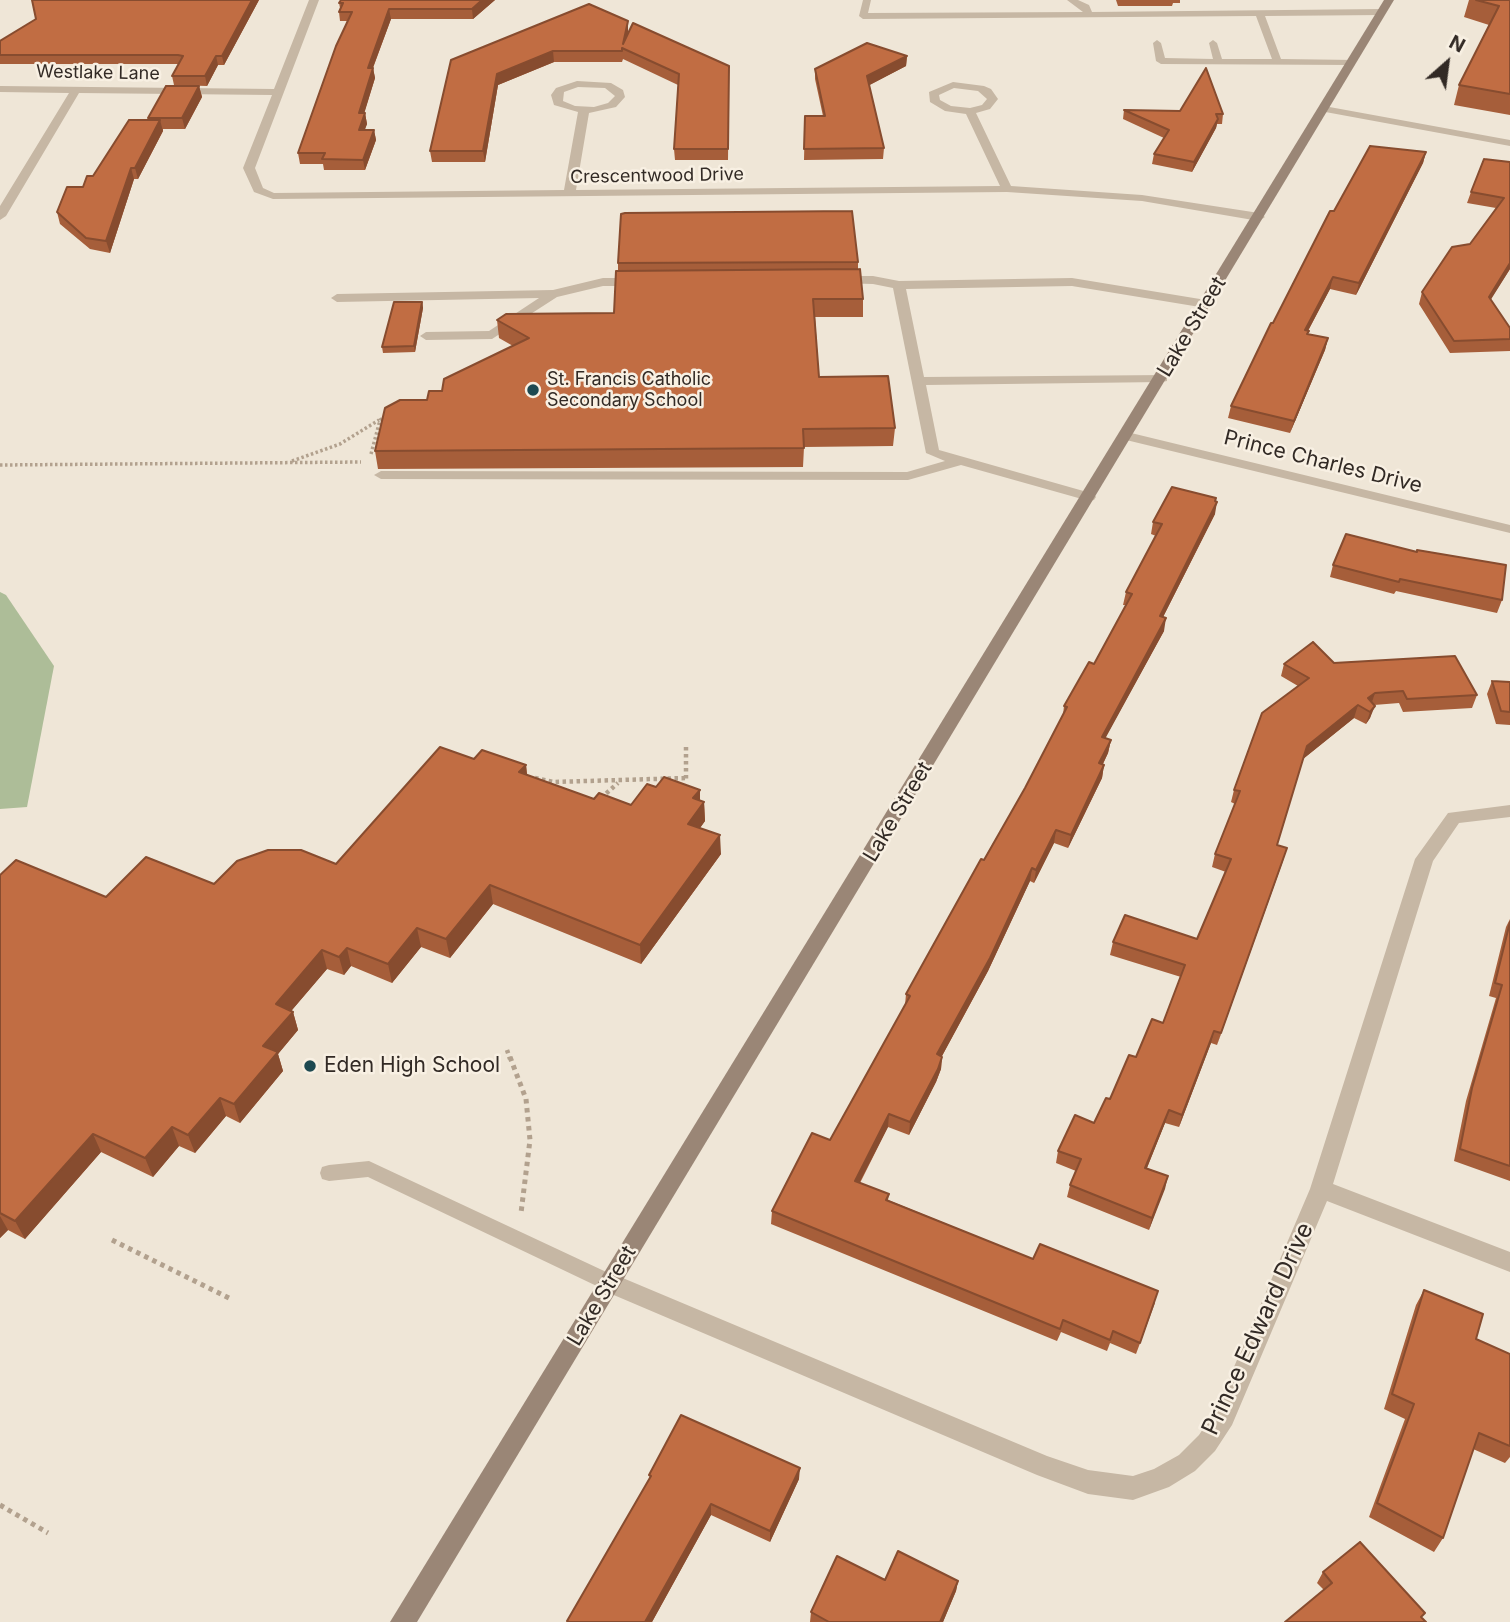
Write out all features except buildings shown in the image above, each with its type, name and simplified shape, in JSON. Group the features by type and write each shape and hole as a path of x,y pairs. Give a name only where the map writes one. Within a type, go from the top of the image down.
{"main road":[{"name":"Lake Street","path":"403,1622 1127,436 1389,0"}],"street":[{"name":"Crescentwood Drive","path":"314,0 248,168 258,190 273,196 1007,189 1142,198 1259,216"},
{"path":"587,83 607,85 619,92 617,101 612,105 584,110 558,103 556,94 567,87 587,83"},
{"path":"963,85 980,88 991,95 991,103 970,110 941,106 935,102 933,94 944,87 963,85"},
{"name":"Westlake Lane","path":"0,89 279,92"},
{"path":"0,216 76,90"},
{"path":"1324,109 1510,143"},
{"path":"569,195 584,110"},
{"path":"970,110 1007,189"},
{"path":"833,280 873,280 899,285 1072,282 1206,304"},
{"path":"337,298 552,295 603,282 657,282"},
{"path":"899,285 933,453 1089,497"},
{"path":"426,336 492,335 552,295"},
{"path":"918,381 1161,378"},
{"name":"Prince Charles Drive","path":"1127,436 1510,529"},
{"path":"380,475 908,476 960,460"},
{"name":"Prince Edward Drive","path":"610,1283 1045,1467 1088,1482 1133,1488 1160,1479 1187,1463 1207,1443 1224,1417 1321,1189 1424,859 1454,817 1510,811"},
{"path":"1321,1189 1510,1262"}],"lane":[{"path":"867,0 863,16 1382,12"},
{"path":"1071,0 1086,7 1089,15"},
{"path":"1227,0 1232,14"},
{"path":"1284,0 1290,13"},
{"path":"1260,13 1278,62"},
{"path":"1157,43 1161,61 1352,62"},
{"path":"1213,43 1219,62"},
{"path":"329,1173 369,1170 610,1283"}],"path":[{"path":"289,462 340,444 391,414"},
{"path":"0,465 369,462 380,420"},
{"path":"684,788 687,778 686,747"},
{"path":"527,775 553,782 687,778"},
{"path":"592,807 618,782"},
{"path":"507,1050 526,1099 530,1140 518,1239"},
{"path":"112,1240 231,1299"},
{"path":"0,1506 48,1534"}],"green space":[{"path":"0,592 6,595 54,666 27,807 0,809"}],"place":[{"name":"St. Francis Catholic Secondary School","path":"533,390"},
{"name":"Eden High School","path":"310,1066"}]}
